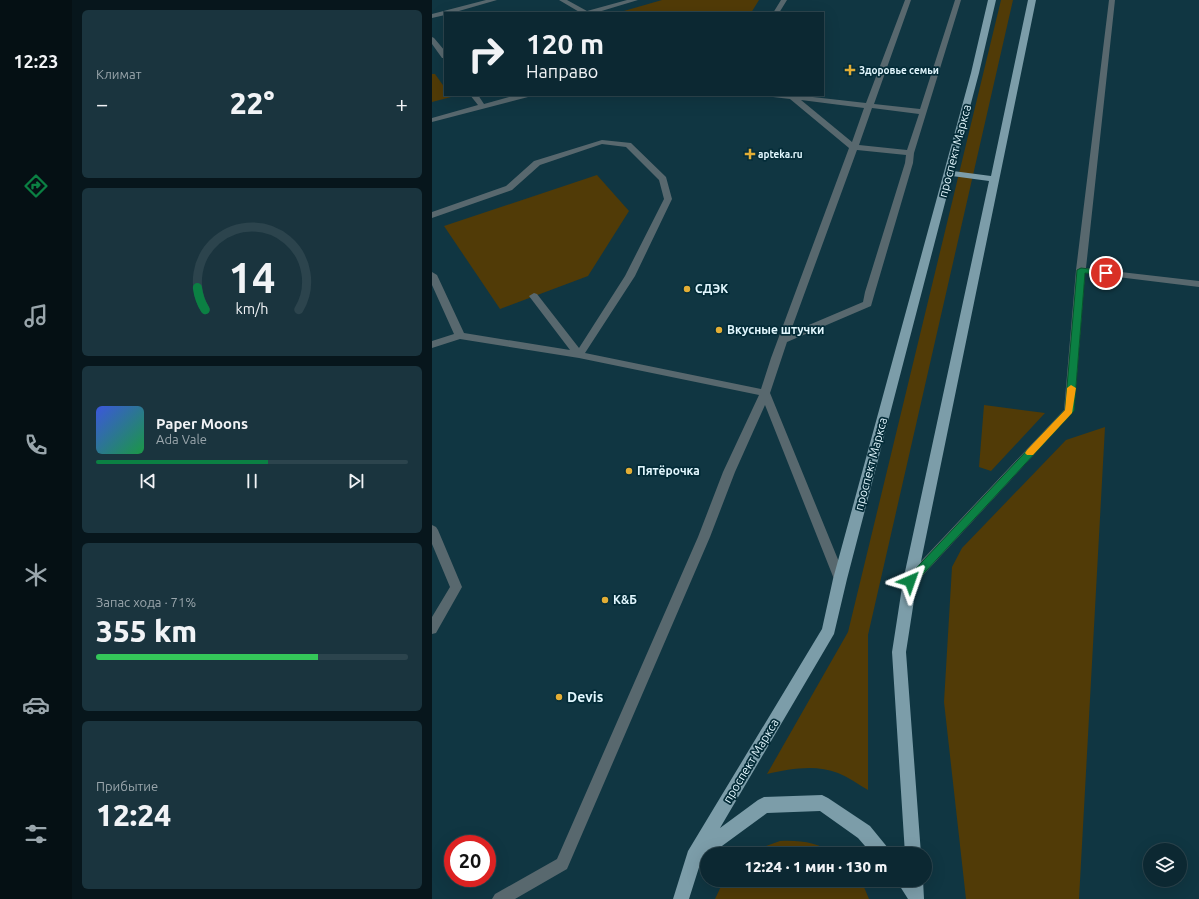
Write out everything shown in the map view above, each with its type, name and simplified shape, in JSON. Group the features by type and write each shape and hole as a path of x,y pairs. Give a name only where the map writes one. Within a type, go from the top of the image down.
{"main road":[{"name":"проспект Маркса","path":"681,899 694,857 829,630 840,579 949,173 992,0"},
{"path":"913,847 899,652 910,581 1032,0"},
{"path":"949,173 994,179"},
{"path":"707,847 764,805 822,804 864,832 876,847"},
{"path":"694,857 700,853"}],"lane":[{"path":"448,12 494,0"},
{"path":"562,0 584,12"},
{"path":"590,12 635,0"},
{"path":"777,12 784,0"},
{"path":"500,899 562,864 704,536 729,472 765,393 868,105 908,0"},
{"path":"783,340 868,304 870,292 910,152 958,0"},
{"path":"910,581 1069,411 1081,270 1112,0"},
{"path":"432,16 444,13"},
{"path":"432,39 444,55"},
{"path":"475,96 482,106"},
{"path":"432,120 521,96"},
{"path":"782,96 923,112"},
{"path":"792,97 853,147 910,152"},
{"path":"432,215 509,188 537,163 602,142 628,145 663,179 668,199 630,276 579,355"},
{"path":"1081,270 1199,284"},
{"path":"432,275 460,336"},
{"path":"534,296 579,355"},
{"path":"432,345 460,336 579,355 765,393"},
{"path":"765,393 840,579"},
{"path":"432,530 456,587 432,629"}],"shaded area":[{"path":"662,0 759,0 752,12 620,12"},
{"path":"1001,0 1013,0 868,635 868,790 842,775 829,770 802,768 767,774 848,632"},
{"path":"432,74 435,74 444,87 444,96 451,97 432,102"},
{"path":"597,175 629,211 588,276 500,309 444,226"},
{"path":"984,405 1045,413 991,471 979,467"},
{"path":"1105,427 1079,899 966,899 944,702 952,567 962,548 1066,440"},
{"path":"780,841 796,841 823,847 764,847"},
{"path":"721,887 864,887 869,899 715,899"}],"slow traffic":[{"path":"1030,453 1069,411 1071,388"}],"place":[{"name":"Здоровье семьи","path":"850,70"},
{"name":"apteka.ru","path":"750,154"},
{"name":"СДЭК","path":"687,289"},
{"name":"Вкусные штучки","path":"719,330"},
{"name":"Пятёрочка","path":"629,471"},
{"name":"К&Б","path":"605,600"},
{"name":"Devis","path":"559,697"}],"route":[{"path":"910,581 1069,411 1081,270 1106,273"}]}
